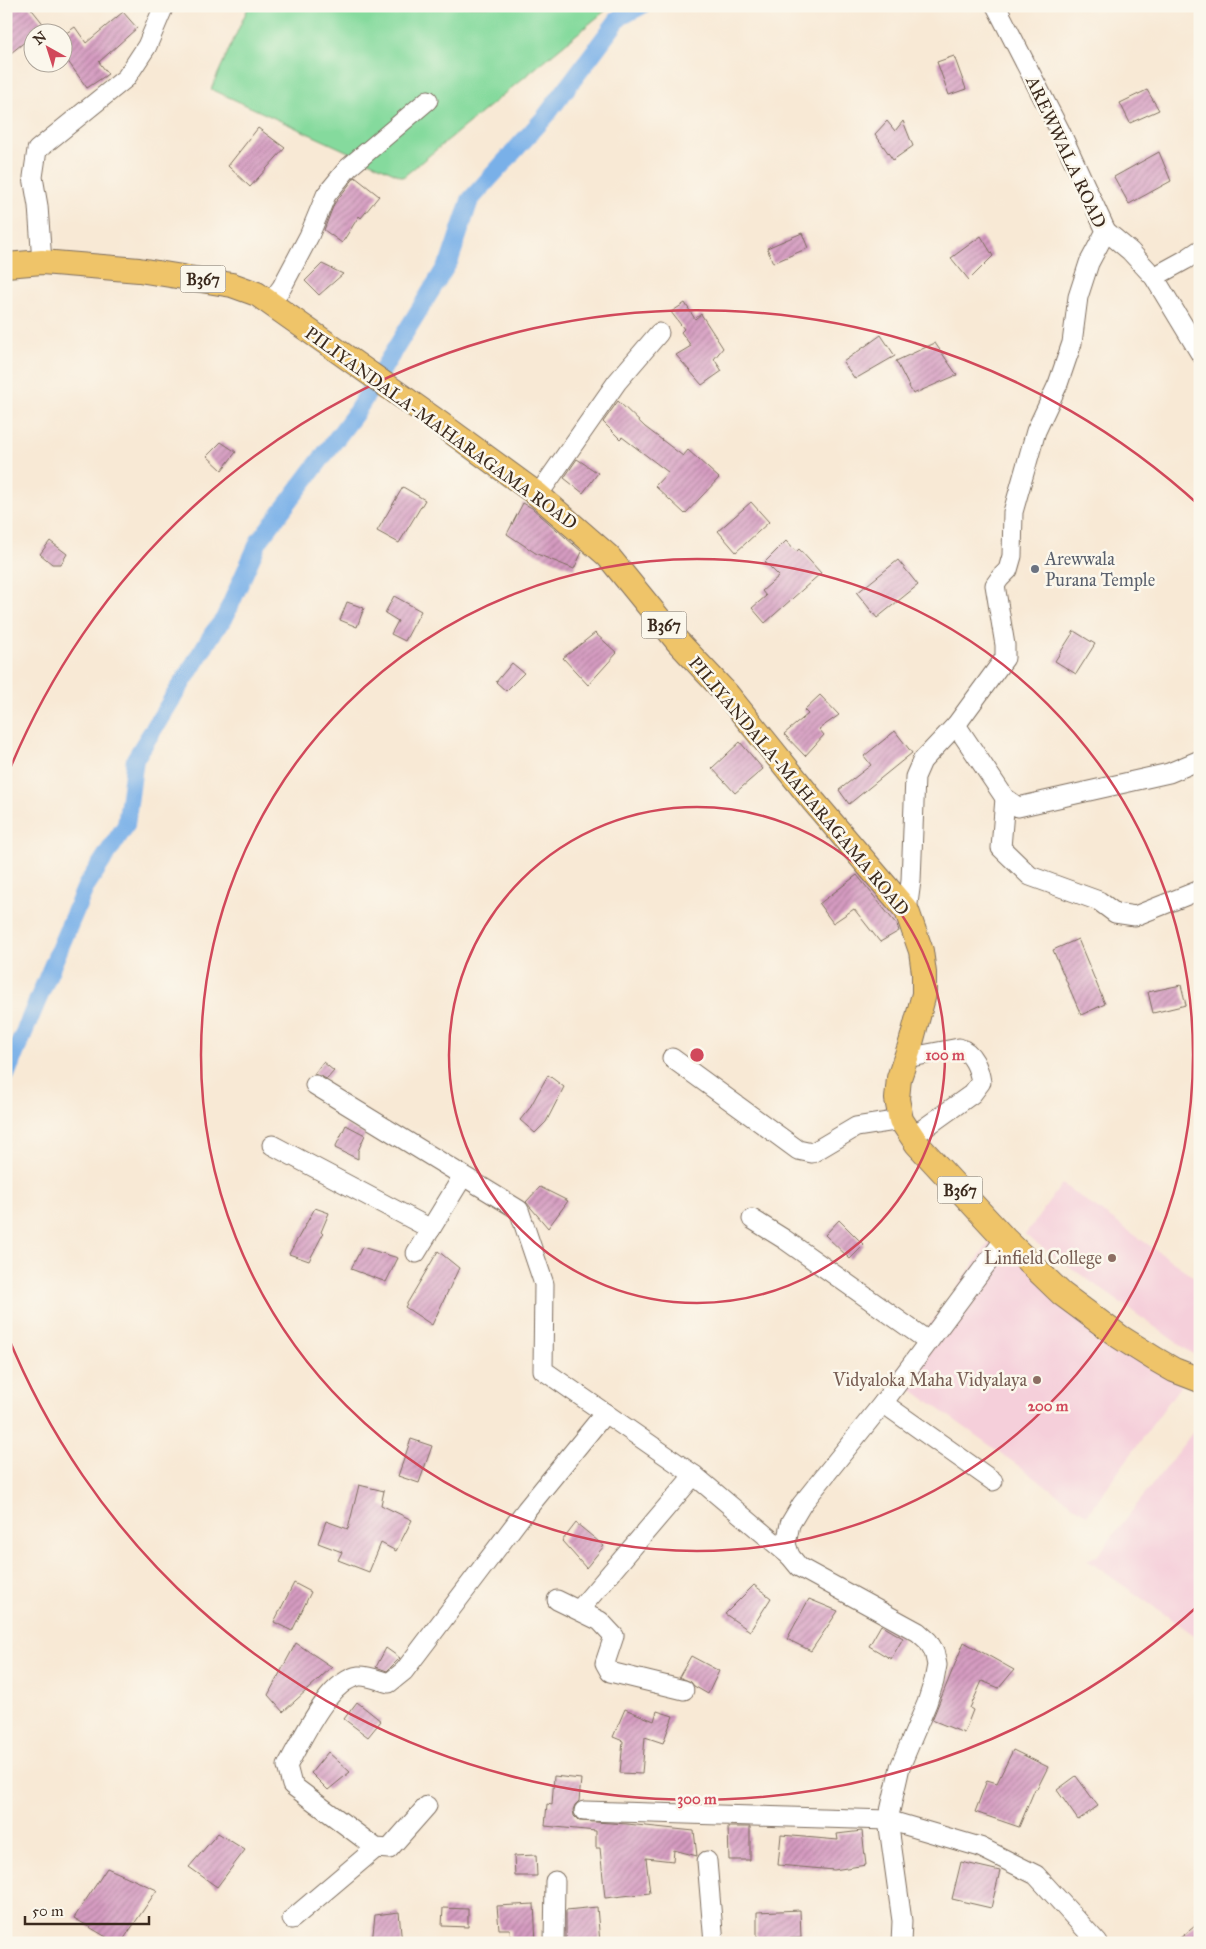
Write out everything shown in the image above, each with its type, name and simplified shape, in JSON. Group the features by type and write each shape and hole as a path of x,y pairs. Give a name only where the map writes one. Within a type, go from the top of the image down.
{"main road":[{"name":"PILIYANDALA-MAHARAGAMA ROAD","path":"6,265 42,262 139,270 203,279 232,285 257,294 538,495 608,556 678,642 727,694 814,802 907,911 921,951 924,973 924,994 897,1087 907,1128"},
{"name":"B367","path":"907,1128 940,1170 1005,1239 1062,1294 1120,1337 1174,1370 1200,1380"}],"street":[{"path":"42,262 38,206 33,177 37,150 126,78 147,46 164,6"},
{"name":"AREWWALA ROAD","path":"907,911 911,881 915,778 922,761 956,725 1004,658 1005,645 996,585 1008,570 1012,556 1013,512 1036,431 1058,384 1072,343 1078,296 1089,263 1106,231 1059,129 996,6"},
{"path":"270,303 282,286 309,236 326,195 348,168 428,100"},
{"path":"1106,231 1130,251 1154,277 1200,353"},
{"path":"1154,277 1200,250"},
{"path":"538,495 617,382 659,333"},
{"path":"956,725 1005,798 1018,807 1168,773 1200,760"},
{"path":"1005,798 1000,848 1030,876 1099,901 1116,913 1135,916 1200,890"},
{"path":"672,1058 798,1150 812,1153 856,1128 907,1128 972,1094 981,1082 979,1072 969,1053 959,1048 906,1058"},
{"path":"315,1085 518,1210 544,1284 543,1370 694,1475 790,1556 799,1567 918,1632 928,1641 934,1651 937,1665 934,1681 900,1767 888,1820 902,1921 901,1943"},
{"path":"272,1146 431,1229"},
{"path":"416,1254 463,1176"},
{"path":"752,1219 784,1239 928,1341"},
{"path":"790,1556 786,1544 790,1524 802,1504 883,1403 1005,1239"},
{"path":"883,1403 993,1481"},
{"path":"427,1806 389,1849 376,1848 292,1784 287,1766 324,1701 342,1684 359,1676 389,1683 404,1671 526,1510 605,1413"},
{"path":"579,1610 694,1475"},
{"path":"557,1600 600,1621 614,1636 605,1663 610,1672 684,1690"},
{"path":"584,1811 888,1820 980,1847 1036,1875 1098,1943"},
{"path":"292,1919 376,1848"},
{"path":"707,1860 714,1943"},
{"path":"554,1881 554,1943"}],"shaded area":[{"name":"Linfield College","path":"1062,1184 1200,1281 1200,1359 1025,1235"},
{"name":"Vidyaloka Maha Vidyalaya","path":"992,1239 1181,1385 1087,1515 893,1376"},
{"path":"1200,1423 1200,1639 1087,1560 1098,1555"}],"green space":[{"path":"249,6 611,6 403,177 211,89"}],"building":[{"path":"6,6 29,6 42,22 22,22 22,44 6,57"},
{"path":"123,12 137,28 99,62 108,74 87,88 72,67 72,29 75,27 86,43"},
{"path":"954,56 966,89 949,95 937,62"},
{"path":"1147,90 1159,110 1130,123 1120,103"},
{"path":"887,121 895,131 903,121 913,146 893,160 875,134"},
{"path":"258,128 285,148 250,187 228,166"},
{"path":"1159,152 1171,181 1129,204 1114,177"},
{"path":"355,177 379,196 361,218 359,216 342,243 324,230 334,204"},
{"path":"802,233 808,248 773,263 767,248"},
{"path":"981,236 993,256 969,280 951,258"},
{"path":"322,264 343,274 319,295 305,281"},
{"path":"685,303 695,319 701,314 723,348 714,359 722,371 702,385 676,355 691,346 681,332 684,329 671,312"},
{"path":"881,335 895,356 855,379 843,362"},
{"path":"935,343 957,375 913,394 896,361"},
{"path":"618,401 645,427 683,456 688,450 719,478 685,514 655,486 668,472 622,437 620,439 603,422"},
{"path":"221,442 236,452 222,470 207,456"},
{"path":"577,459 598,473 583,493 564,478"},
{"path":"403,487 425,500 399,543 377,531"},
{"path":"751,502 769,522 736,552 718,531"},
{"path":"523,503 532,508 582,552 574,569 537,554 507,534"},
{"path":"50,541 67,554 61,564 52,564 40,554"},
{"path":"786,541 796,552 799,549 821,573 765,623 752,608 766,596 762,591 779,576 765,562"},
{"path":"898,560 918,585 877,618 857,593"},
{"path":"394,596 421,611 405,641 391,634 398,621 385,613"},
{"path":"347,602 364,608 357,627 340,620"},
{"path":"1074,631 1095,644 1076,674 1055,661"},
{"path":"595,633 617,653 588,685 563,658"},
{"path":"512,663 524,673 506,691 496,682"},
{"path":"820,695 839,715 819,729 824,735 805,756 784,734 808,714 804,710"},
{"path":"895,731 912,753 849,804 839,790 871,765 864,756"},
{"path":"740,742 763,769 735,793 712,768"},
{"path":"857,875 897,925 899,931 880,942 854,909 833,923 819,904"},
{"path":"1078,939 1105,1004 1081,1015 1053,950"},
{"path":"1181,985 1186,1005 1153,1013 1148,992"},
{"path":"323,1062 334,1071 327,1079 314,1074"},
{"path":"548,1075 564,1087 546,1122 535,1133 520,1120 529,1109"},
{"path":"346,1125 365,1135 358,1151 358,1159 335,1148"},
{"path":"540,1187 568,1201 548,1228 526,1202"},
{"path":"315,1208 329,1213 321,1232 323,1234 309,1261 289,1254"},
{"path":"839,1220 864,1245 850,1259 825,1235"},
{"path":"362,1247 398,1258 386,1282 351,1269"},
{"path":"438,1251 459,1268 432,1325 405,1307"},
{"path":"411,1439 432,1446 419,1483 398,1476"},
{"path":"359,1485 384,1491 381,1505 412,1520 396,1551 381,1543 369,1572 338,1560 342,1552 318,1543 326,1521 348,1529"},
{"path":"576,1523 604,1546 586,1568 562,1541"},
{"path":"294,1583 311,1592 292,1631 274,1622"},
{"path":"754,1585 771,1598 750,1631 725,1614"},
{"path":"809,1599 838,1611 811,1651 787,1639"},
{"path":"881,1625 903,1638 891,1659 869,1646"},
{"path":"964,1642 1014,1670 999,1688 982,1681 970,1708 973,1710 964,1733 932,1720"},
{"path":"296,1643 332,1667 283,1712 268,1695"},
{"path":"386,1648 400,1658 387,1671 376,1667"},
{"path":"691,1656 719,1671 708,1694 694,1686 691,1682 679,1677"},
{"path":"357,1702 381,1721 368,1737 344,1719"},
{"path":"625,1709 654,1721 657,1711 673,1716 663,1743 645,1737 642,1774 620,1773 623,1741 613,1737"},
{"path":"1013,1750 1048,1767 1037,1789 1035,1789 1019,1827 975,1812 987,1780 997,1783"},
{"path":"328,1752 350,1772 328,1790 311,1773"},
{"path":"554,1776 581,1779 579,1801 573,1810 574,1816 579,1821 694,1831 697,1856 674,1850 673,1861 646,1858 650,1893 605,1898 600,1848 596,1848 596,1831 545,1826 547,1804 552,1805"},
{"path":"1076,1776 1098,1806 1078,1820 1057,1790"},
{"path":"728,1827 750,1827 750,1860 729,1860"},
{"path":"862,1831 866,1865 834,1870 778,1865 781,1835 838,1840 837,1834"},
{"path":"218,1833 245,1850 217,1887 189,1867"},
{"path":"536,1855 537,1876 515,1876 514,1856"},
{"path":"961,1862 1000,1871 991,1908 952,1899"},
{"path":"107,1868 157,1890 121,1943 108,1938 74,1918"},
{"path":"534,1904 536,1943 511,1943 510,1929 499,1929 497,1906"},
{"path":"597,1907 600,1943 566,1943 566,1910"},
{"path":"443,1908 468,1909 468,1927 442,1926"},
{"path":"800,1910 801,1938 757,1940 757,1912"},
{"path":"399,1912 402,1943 372,1943 375,1915"},
{"path":"1200,1922 1200,1943 1174,1943"}],"waterway":[{"path":"6,1075 86,886 126,825 135,759 213,633 224,619 259,541 355,414 450,260 470,200 545,117 620,17 641,6"}],"place":[{"name":"Arewwala Purana Temple","path":"1035,569"},
{"name":"Linfield College","path":"1112,1258"},
{"name":"Vidyaloka Maha Vidyalaya","path":"1037,1380"}]}
